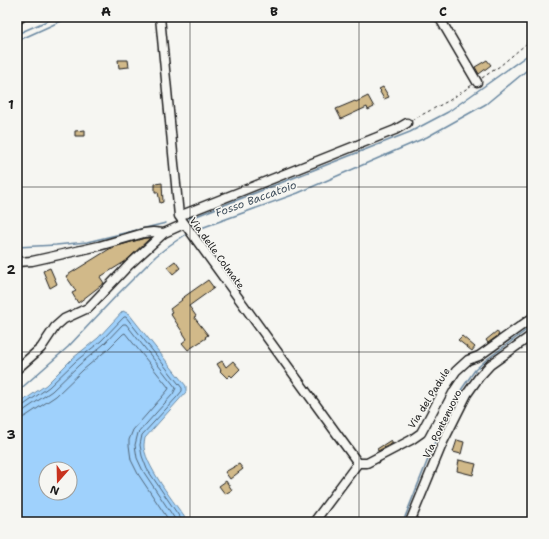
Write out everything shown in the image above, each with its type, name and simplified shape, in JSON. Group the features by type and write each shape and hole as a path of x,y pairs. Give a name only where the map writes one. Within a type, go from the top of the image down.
{"street":[{"name":"Via delle Colmate","path":"160,17 179,216 358,463"},
{"path":"439,17 477,82"},
{"path":"179,216 407,124"},
{"path":"17,262 32,261 99,246 144,233 164,233 186,226"},
{"path":"17,369 41,348 55,328 64,319 88,308 129,265 164,233"},
{"name":"Via del Padule","path":"358,463 367,463 411,440 421,433 446,386 456,371 468,360 479,356 532,318"},
{"name":"Via Pontenuovo","path":"410,522 443,442 467,394 479,377 490,366 532,335"},
{"path":"314,522 358,463"}],"water":[{"path":"123,311 129,314 186,386 186,392 145,438 144,444 148,462 188,522 17,522 17,405 46,385 73,358 98,338"}],"building":[{"path":"118,60 128,60 129,67 119,68"},
{"path":"487,60 491,65 479,74 475,67"},
{"path":"383,87 389,97 384,99 379,89"},
{"path":"368,96 374,107 368,110 367,107 341,119 336,109"},
{"path":"85,130 85,136 75,136 75,131"},
{"path":"162,183 163,202 160,203 158,192 155,192 155,184"},
{"path":"145,238 150,238 126,261 100,277 104,283 78,303 72,293 76,291 66,276 111,248 113,249 114,247"},
{"path":"175,261 180,268 173,274 167,267"},
{"path":"50,268 57,284 50,288 43,271"},
{"path":"208,280 214,288 189,306 196,316 194,317 208,335 188,350 182,343 187,339 170,313 172,312 170,309 182,300 181,299"},
{"path":"497,331 499,335 488,343 486,340"},
{"path":"462,336 475,347 472,351 458,340"},
{"path":"222,361 226,367 233,361 240,369 232,377 230,375 227,378 220,371 221,370 217,364"},
{"path":"391,440 393,443 378,451 377,449"},
{"path":"457,440 464,442 461,454 453,452"},
{"path":"459,460 476,464 473,475 457,471"},
{"path":"239,464 243,469 230,479 225,472"},
{"path":"226,481 232,490 225,494 219,486"}],"waterway":[{"path":"17,34 56,17"},
{"path":"17,41 70,17"},
{"path":"189,218 410,132 448,112 532,52"},
{"name":"Fosso Baccatoio","path":"193,231 298,193 427,137 486,104 532,66"},
{"path":"17,247 87,242 166,223"},
{"name":"Fosso Baccatoio","path":"17,392 68,347 156,256 188,233"},
{"path":"403,522 436,439 461,390 475,370 486,360 532,326"}]}
